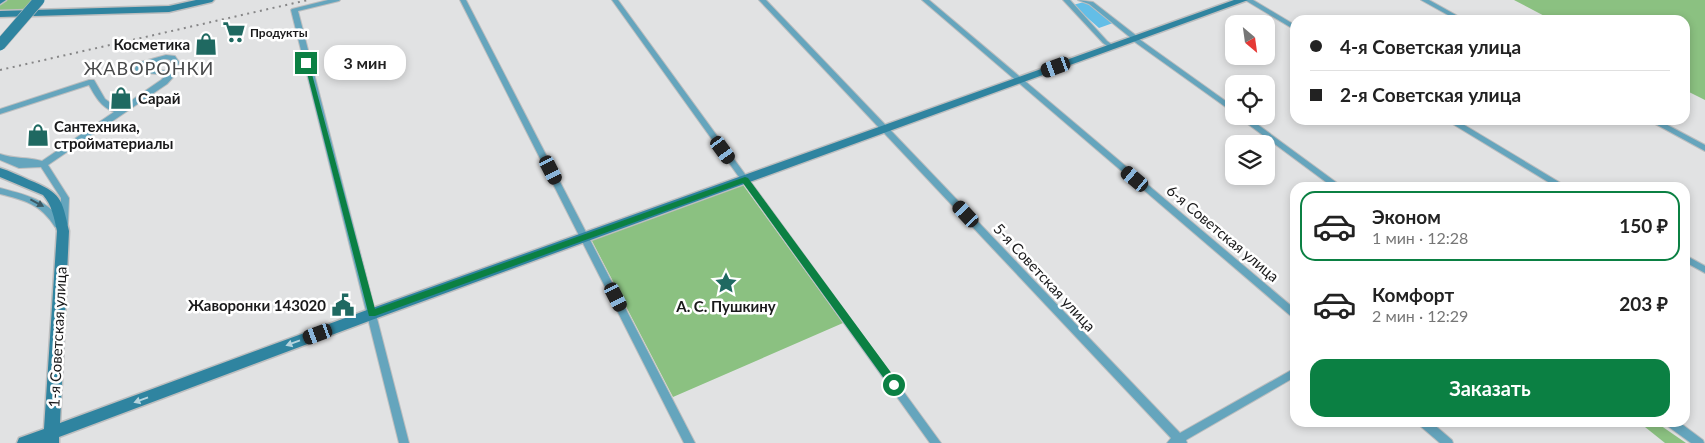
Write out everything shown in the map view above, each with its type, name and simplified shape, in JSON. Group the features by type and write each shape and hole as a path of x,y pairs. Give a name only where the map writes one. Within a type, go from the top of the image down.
{"street":[{"path":"0,45 39,0"},
{"path":"0,14 169,9 209,0"},
{"path":"337,0 294,10 404,443"},
{"path":"463,0 690,443"},
{"path":"615,0 936,443"},
{"name":"5-я Советская улица","path":"762,0 886,129 1178,442"},
{"name":"6-я Советская улица","path":"925,0 1290,310"},
{"path":"1066,0 1105,42 1112,47"},
{"path":"1081,0 1091,3 1135,39 1225,104"},
{"path":"25,443 51,438 372,314 1243,0"},
{"path":"1248,0 1290,25"},
{"path":"1424,0 1452,15"},
{"path":"4,158 18,165 43,164 172,74"},
{"path":"0,112 91,82 104,104 120,112"},
{"path":"1253,125 1332,182"},
{"path":"1458,125 1555,182"},
{"path":"1661,125 1705,148"},
{"path":"43,164 65,198 63,231"},
{"name":"1-я Советская улица","path":"0,172 47,192 52,197 59,211 63,231 51,438"},
{"path":"0,191 29,199 48,208 63,231"},
{"path":"1690,261 1705,270"},
{"path":"1178,442 1290,375"},
{"path":"1430,427 1448,443"},
{"path":"1677,427 1699,443"}],"green space":[{"path":"2,0 35,0 23,11 0,11 0,2"},
{"path":"1514,0 1705,0 1705,100 1690,92 1690,15 1542,15"},
{"path":"743,185 843,323 673,397 591,239"},
{"path":"1645,427 1663,427 1686,443 1665,443"}],"water":[{"path":"1084,2 1094,5 1113,23 1099,28 1073,5"}],"railway":[{"path":"0,70 308,0"}],"place":[{"name":"Продукты","path":"234,32"},
{"name":"Косметика","path":"206,44"},
{"name":"Сарай","path":"121,98"},
{"name":"Сантехника, стройматериалы","path":"38,135"},
{"name":"А. С. Пушкину","path":"726,283"},
{"name":"Жаворонки 143020","path":"343,305"}],"district":[{"name":"ЖАВОРОНКИ","path":"149,68"}],"route":[{"path":"306,63 372,314 745,180 894,385"}]}
